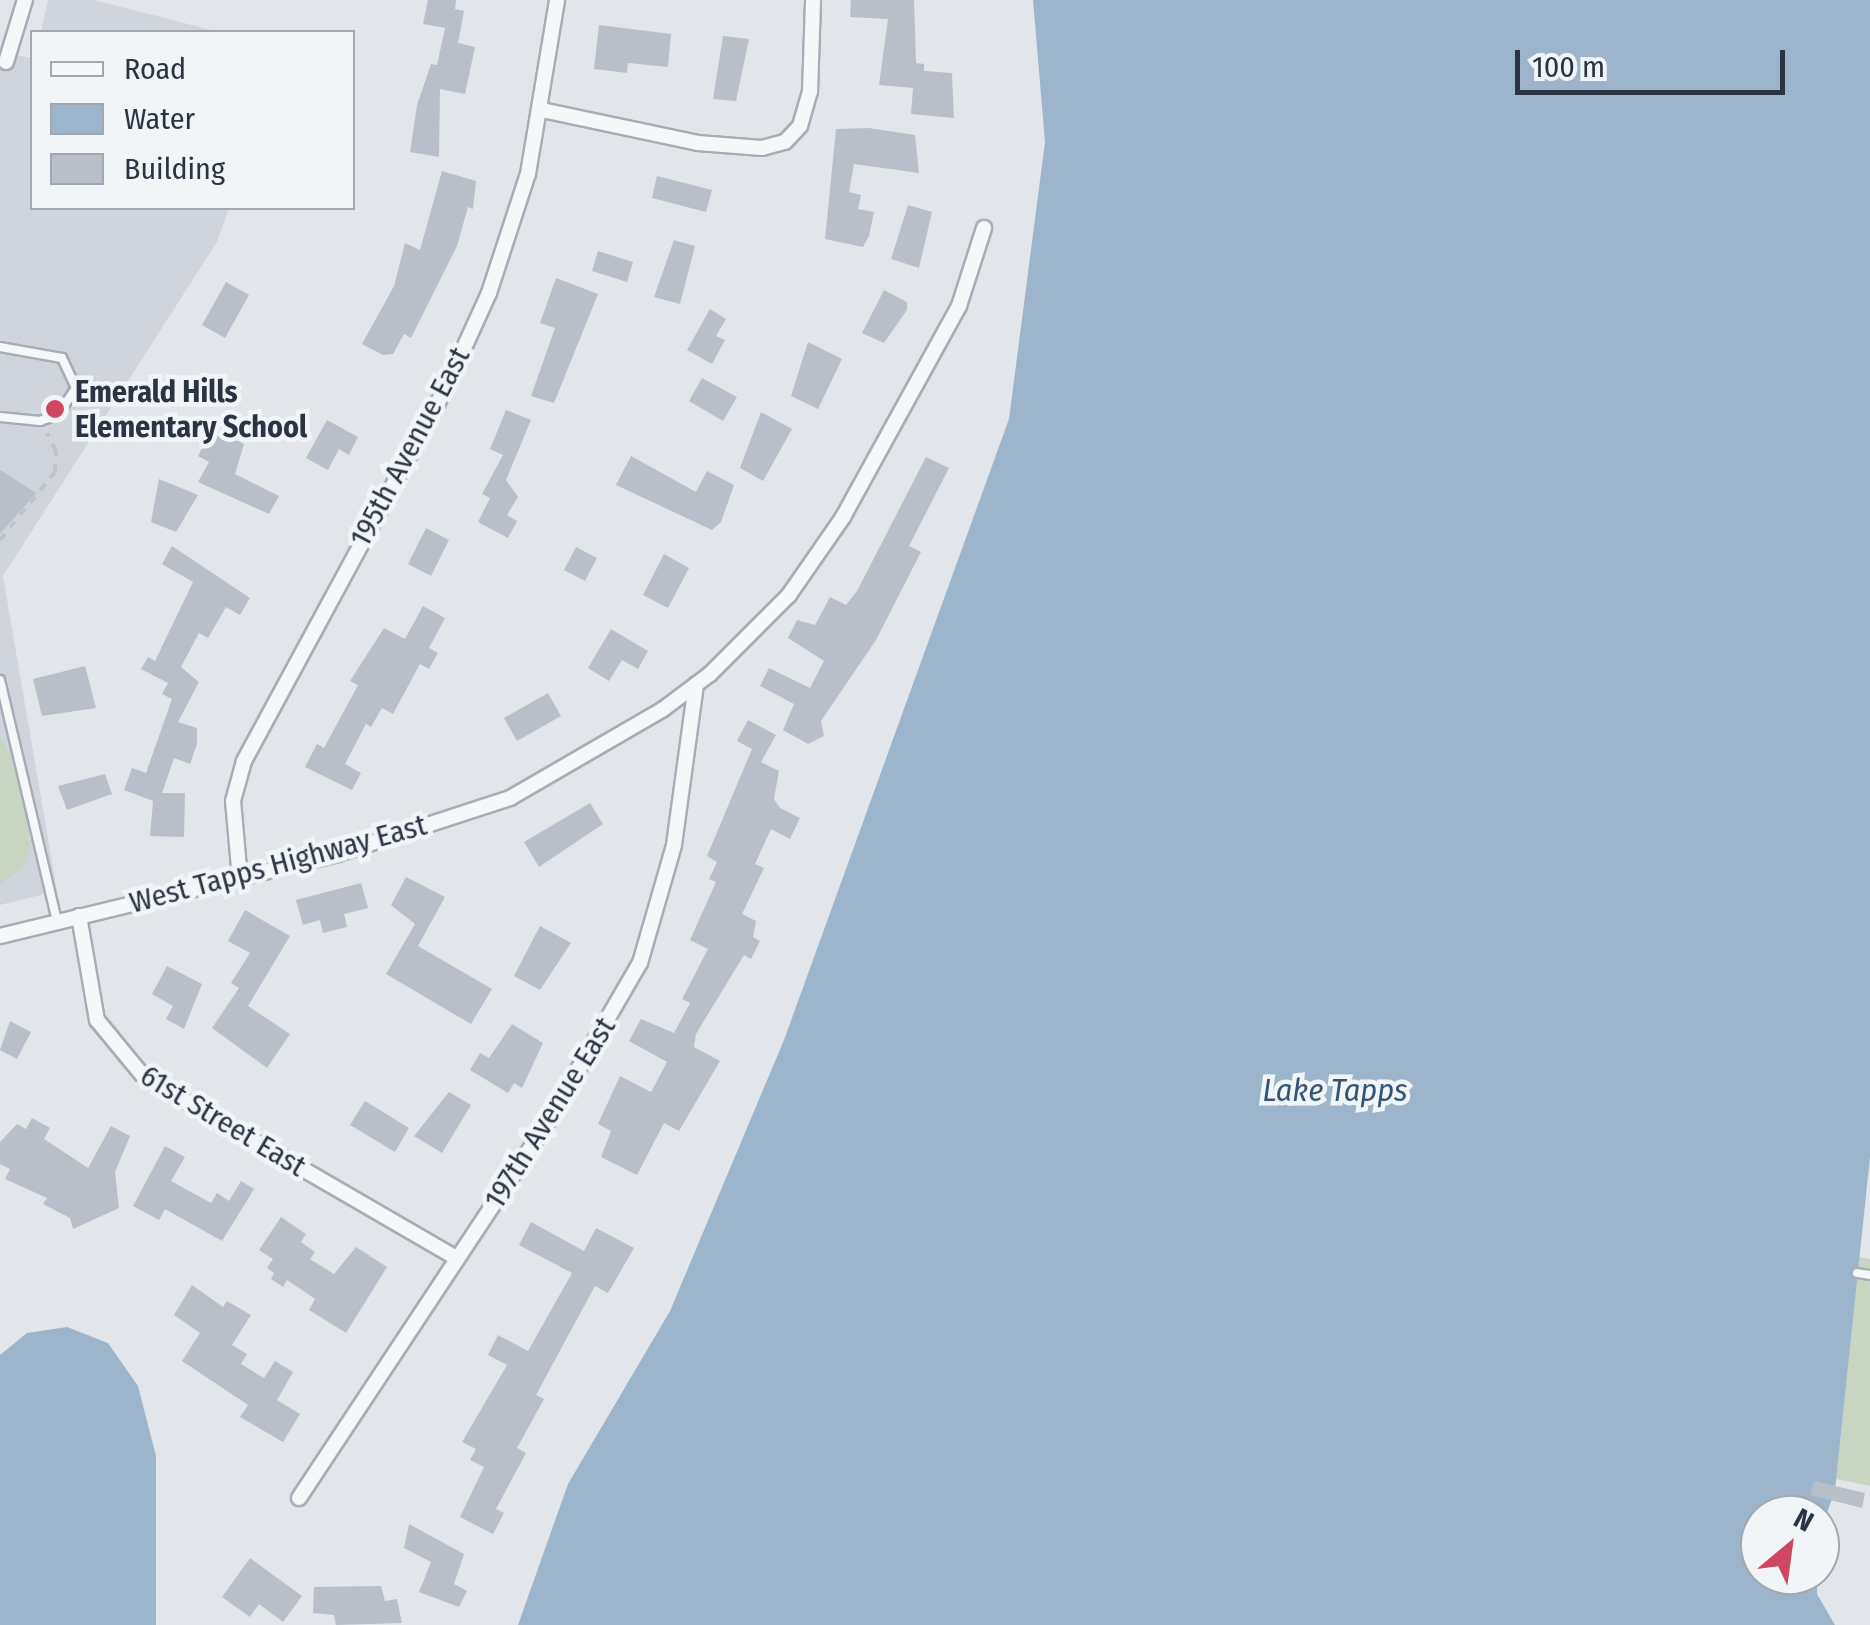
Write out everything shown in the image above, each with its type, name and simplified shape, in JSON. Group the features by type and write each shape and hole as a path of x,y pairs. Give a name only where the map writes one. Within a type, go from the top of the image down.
{"street":[{"path":"3,68 25,0"},
{"name":"195th Avenue East","path":"240,879 234,801 244,762 481,311 514,221 542,110 557,0"},
{"path":"542,110 734,148 762,148 793,135 810,92 813,0"},
{"name":"West Tapps Highway East","path":"0,936 240,879 510,798 586,758 696,685 790,595 843,518 959,306 984,228"},
{"name":"197th Avenue East","path":"299,1498 543,1130 640,963 674,845 696,685"},
{"name":"61st Street East","path":"79,916 97,1020 144,1077 456,1258"}],"lane":[{"path":"0,347 52,354 72,370 76,388 69,404 40,421 0,417"},
{"path":"0,680 4,715 57,921"},
{"path":"1858,1273 1870,1274"}],"path":[{"path":"0,540 56,472 56,451 40,421"}],"shaded area":[{"path":"48,0 94,0 211,30 41,30"},
{"name":"Emerald Hills Elementary School","path":"0,52 30,58 30,210 228,210 217,242 3,576 57,891 0,905"}],"green space":[{"path":"0,736 23,779 30,849 20,870 0,884"},
{"path":"1859,1257 1870,1259 1870,1486 1836,1479"}],"water":[{"name":"Lake Tapps","path":"1033,0 1870,0 1870,1157 1833,1495 1740,1495 1740,1595 1818,1595 1835,1625 518,1625 568,1484 670,1311 784,1040 1009,419 1045,142"},
{"path":"67,1327 108,1343 138,1386 156,1456 156,1625 0,1625 0,1355 27,1333"}],"building":[{"path":"428,0 456,0 455,9 464,11 458,43 475,47 465,94 440,89 439,157 410,152 417,105 431,64 437,65 445,28 423,24"},
{"path":"851,0 914,0 916,63 924,64 924,71 952,73 954,118 911,114 913,88 879,85 888,19 850,17"},
{"path":"599,25 671,34 668,67 628,63 627,73 594,69"},
{"path":"723,36 749,39 736,101 713,99"},
{"path":"869,128 915,135 919,173 854,164 849,192 861,195 858,209 874,212 869,236 863,247 825,239 836,129"},
{"path":"442,171 476,181 473,209 468,207 457,246 411,338 404,334 393,354 383,355 362,344 394,286 405,243 420,250"},
{"path":"657,176 712,190 706,212 652,198"},
{"path":"908,205 932,212 919,268 891,259"},
{"path":"674,240 695,246 680,304 654,297"},
{"path":"598,251 633,262 627,282 592,271"},
{"path":"556,278 598,294 554,403 531,396 555,328 540,323"},
{"path":"226,282 249,295 225,338 202,325"},
{"path":"884,290 907,302 907,310 884,343 862,333"},
{"path":"710,309 726,319 716,336 725,340 712,364 687,350"},
{"path":"808,342 842,359 818,409 791,396"},
{"path":"702,378 737,397 723,421 689,401"},
{"path":"506,410 531,420 506,480 518,497 507,515 517,521 508,538 478,522 490,498 482,494 503,455 490,449"},
{"path":"761,412 792,429 763,481 740,468"},
{"path":"327,420 358,437 349,455 339,449 328,470 306,458"},
{"path":"212,428 244,444 235,474 279,496 269,514 198,482 209,462 198,456"},
{"path":"631,456 696,492 707,471 734,485 721,522 712,530 616,485"},
{"path":"926,457 949,468 909,546 921,552 876,640 821,721 824,736 808,744 783,730 794,704 760,686 769,668 810,688 824,661 788,638 797,620 815,625 830,597 846,605 857,591"},
{"path":"0,470 36,493 0,534"},
{"path":"159,479 198,495 176,532 151,522"},
{"path":"426,528 449,540 431,576 408,564"},
{"path":"172,546 250,598 240,615 226,607 208,638 199,633 181,667 199,682 178,722 197,728 197,744 190,764 174,758 162,793 185,793 184,837 150,836 153,801 124,790 132,768 146,773 172,699 162,694 168,683 141,669 148,657 155,661 193,582 162,564"},
{"path":"576,547 597,558 585,581 564,570"},
{"path":"664,554 689,568 668,608 643,595"},
{"path":"423,606 445,618 429,648 438,653 429,669 420,664 393,714 382,708 371,727 366,724 345,764 361,773 352,790 305,767 317,744 324,748 358,685 350,681 384,628 405,639"},
{"path":"611,629 648,651 638,669 622,660 609,681 588,668"},
{"path":"85,666 96,708 42,716 33,679"},
{"path":"548,693 561,716 517,741 504,718"},
{"path":"748,720 776,735 761,762 779,771 774,799 780,808 800,818 790,839 771,829 755,864 764,868 742,914 756,921 753,937 760,941 751,959 744,955 696,1034 694,1047 720,1061 679,1131 664,1123 637,1175 601,1157 611,1131 598,1124 620,1076 651,1092 667,1062 629,1041 641,1019 674,1033 690,1003 682,999 708,949 690,940 716,882 709,879 717,862 707,856 752,749 737,741"},
{"path":"105,774 112,794 67,810 58,786"},
{"path":"590,803 603,824 539,867 524,842"},
{"path":"406,877 445,897 418,946 492,989 471,1024 386,974 415,924 391,905"},
{"path":"361,883 368,908 344,914 347,927 323,933 320,920 303,925 296,900"},
{"path":"245,910 290,936 248,1006 290,1034 267,1068 212,1028 239,988 231,983 250,953 228,941"},
{"path":"540,926 571,943 540,990 514,976"},
{"path":"167,966 202,984 184,1029 166,1019 173,1006 152,994"},
{"path":"10,1021 31,1032 17,1059 0,1050"},
{"path":"512,1024 543,1043 522,1088 514,1083 508,1093 470,1070 480,1053 489,1058"},
{"path":"449,1092 471,1105 442,1153 414,1136"},
{"path":"365,1101 409,1128 395,1152 350,1125"},
{"path":"32,1118 50,1128 44,1139 88,1168 111,1126 130,1136 115,1172 119,1208 73,1229 70,1218 43,1204 47,1198 5,1179 10,1169 0,1164 0,1142 17,1124 26,1129"},
{"path":"165,1146 185,1157 171,1181 211,1203 217,1193 229,1201 241,1181 254,1189 222,1241 165,1209 159,1220 133,1206"},
{"path":"281,1217 306,1234 301,1242 315,1252 310,1259 334,1274 356,1247 387,1267 346,1333 309,1310 315,1299 287,1280 283,1287 271,1279 274,1273 267,1268 273,1259 259,1250"},
{"path":"531,1222 584,1251 596,1228 634,1248 608,1293 595,1286 536,1395 544,1399 517,1448 526,1453 496,1509 504,1513 493,1534 460,1517 484,1467 470,1460 476,1449 462,1442 507,1365 488,1355 498,1335 528,1351 572,1273 519,1245"},
{"path":"192,1285 223,1307 227,1301 251,1315 232,1345 247,1354 241,1364 264,1378 275,1361 293,1372 277,1400 300,1414 283,1442 240,1417 248,1405 182,1361 200,1333 174,1315"},
{"path":"1814,1481 1865,1493 1862,1508 1840,1502 1840,1495 1810,1495"},
{"path":"409,1524 464,1554 454,1584 467,1591 459,1607 419,1592 431,1562 404,1548"},
{"path":"250,1558 302,1596 283,1622 259,1604 250,1617 222,1597"},
{"path":"381,1586 385,1601 397,1599 402,1623 336,1625 334,1615 313,1613 314,1587"}],"place":[{"name":"Emerald Hills Elementary School","path":"55,409"}]}
